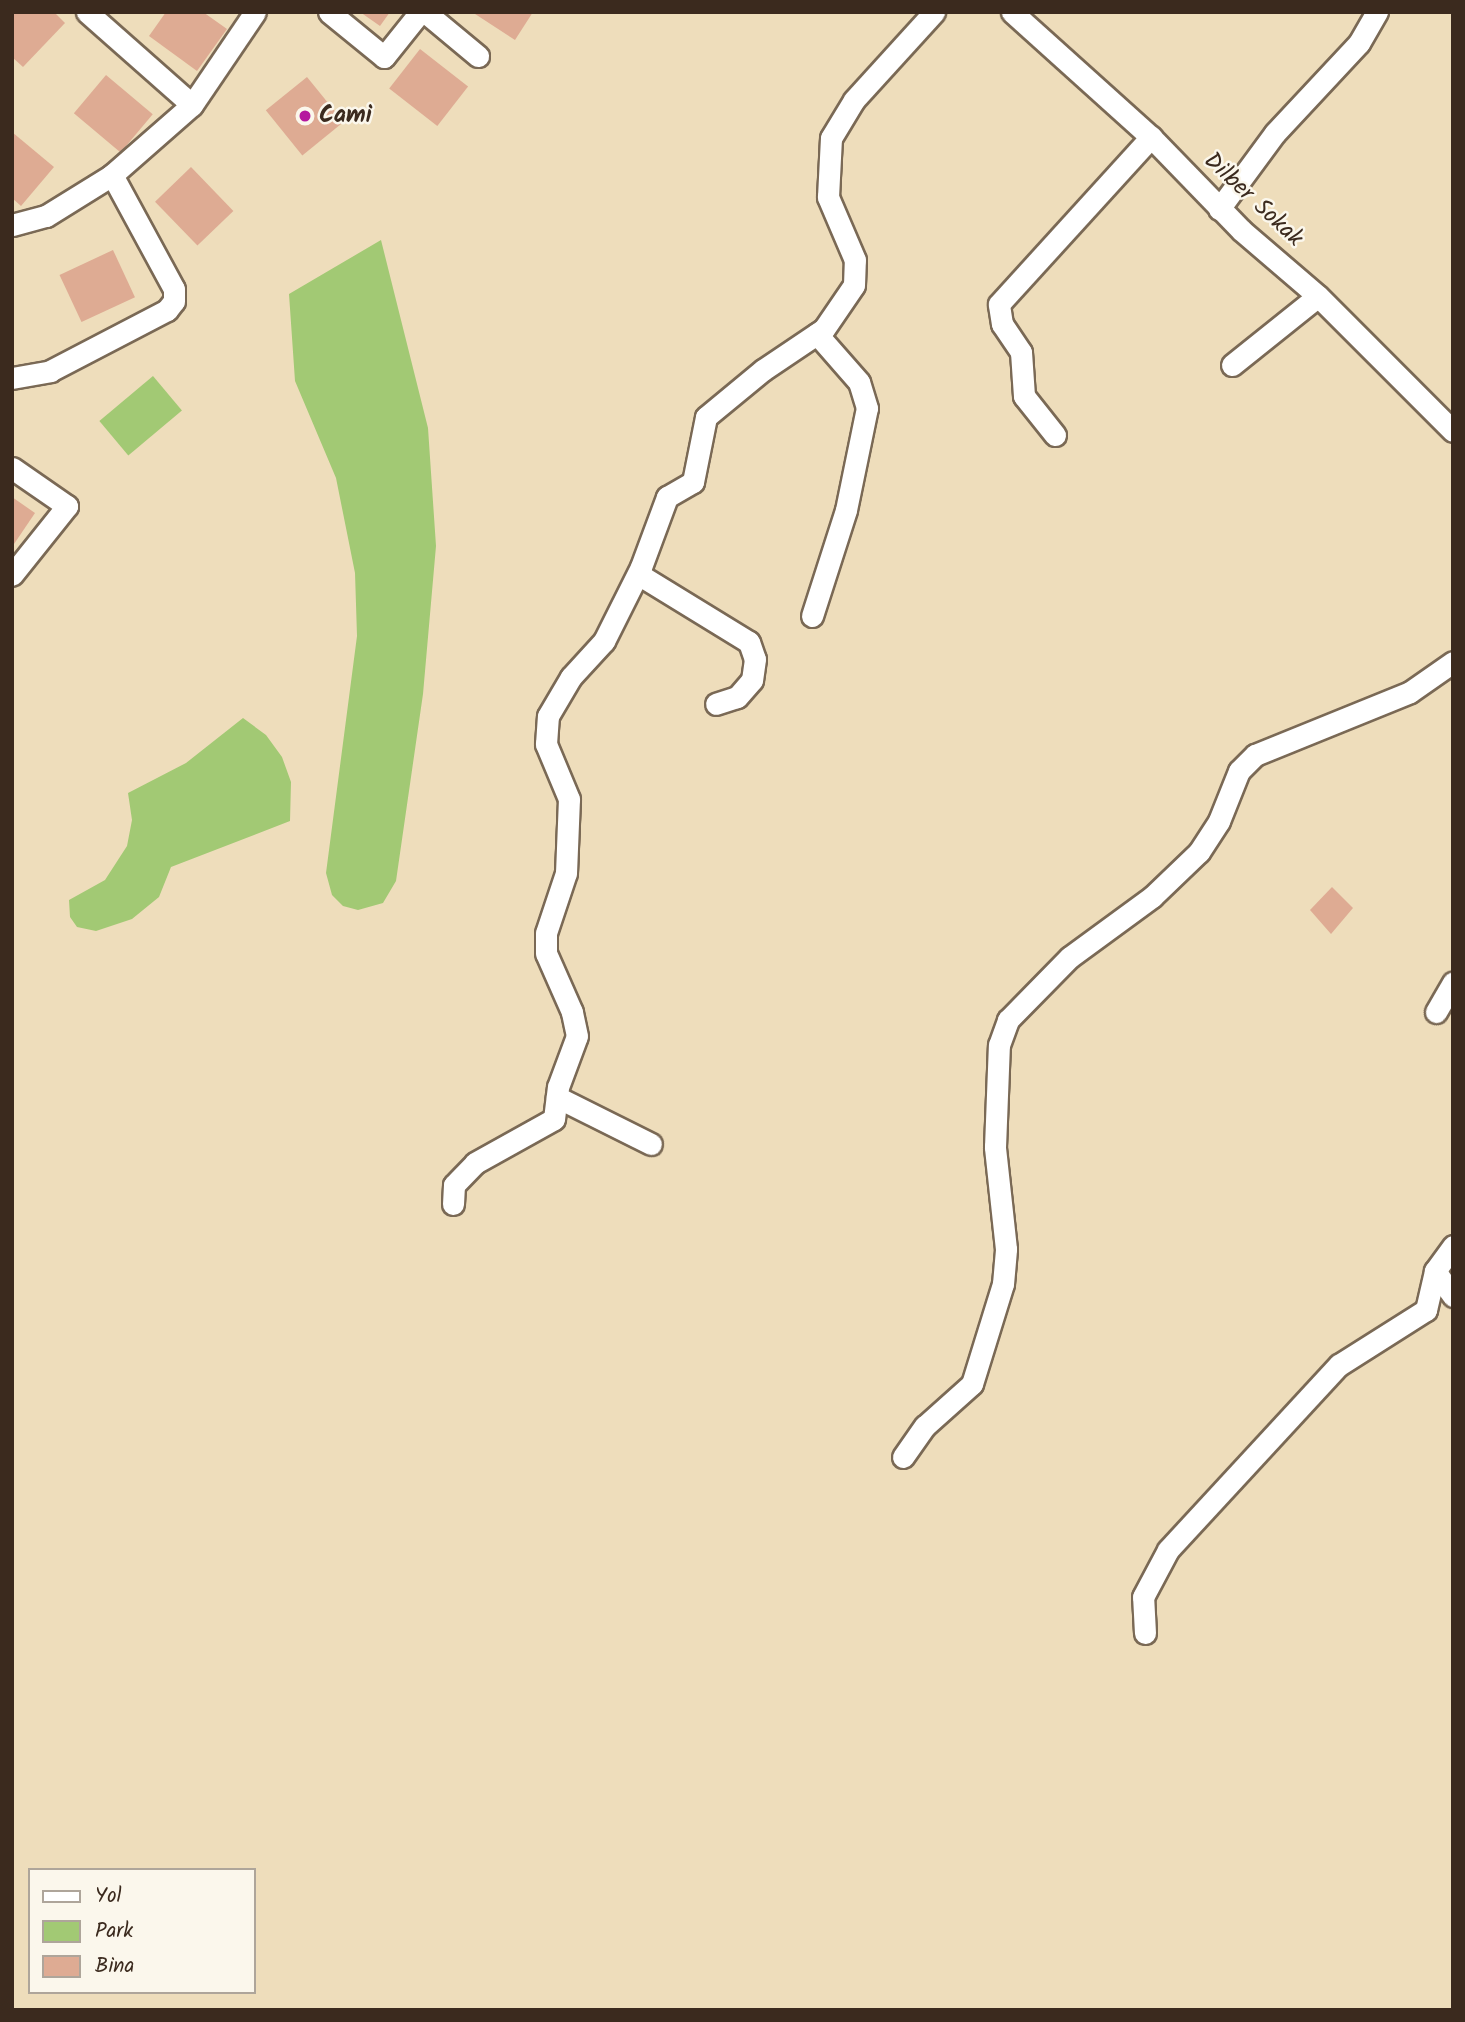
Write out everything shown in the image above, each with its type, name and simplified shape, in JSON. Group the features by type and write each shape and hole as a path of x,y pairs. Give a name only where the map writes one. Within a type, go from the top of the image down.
{"street":[{"path":"87,12 192,105"},
{"path":"12,225 46,216 112,175 192,105 255,12"},
{"path":"329,12 384,57 422,12 478,56"},
{"path":"453,1204 454,1185 475,1163 554,1119 557,1097 577,1036 572,1012 546,953 546,933 566,873 569,799 546,744 545,725 571,677 604,641 638,574 667,497 693,482 706,417 763,370 817,334 848,296 856,273 828,197 831,138 854,100 934,12"},
{"name":"Dilber Sokak","path":"1012,12 1151,137 1219,209 1318,296 1453,431"},
{"path":"1219,209 1275,134 1359,43 1377,12"},
{"path":"1055,435 1024,396 1021,352 1002,324 999,304 1151,137"},
{"path":"12,378 50,371 167,310 174,301 174,289 112,175"},
{"path":"1232,365 1318,296"},
{"path":"811,616 846,510 867,408 859,382 817,334"},
{"path":"12,468 67,506 12,575"},
{"path":"638,574 749,642 755,659 752,680 737,697 716,704"},
{"path":"903,1457 925,1426 972,1384 1003,1284 1006,1250 995,1147 999,1045 1008,1020 1057,968 1152,897 1199,852 1219,821 1239,771 1255,755 1410,692 1453,662"},
{"path":"1436,1012 1453,982"},
{"path":"557,1097 651,1144"},
{"path":"1145,1633 1143,1597 1168,1550 1339,1365 1426,1310 1435,1271 1453,1246"},
{"path":"1435,1271 1453,1296"}],"green space":[{"path":"381,240 428,428 436,546 423,694 396,881 383,903 358,910 343,906 332,895 326,873 357,636 355,573 336,478 295,381 289,294"},
{"path":"153,376 182,410 128,455 99,421"},
{"path":"243,718 266,735 282,757 291,782 290,821 171,867 159,897 132,919 96,931 77,927 70,917 69,900 105,880 127,846 132,820 128,793 186,763"}],"building":[{"path":"12,12 54,12 65,23 23,67 12,57"},
{"path":"166,12 203,12 227,29 197,71 149,36"},
{"path":"360,12 390,12 380,26"},
{"path":"472,12 533,12 515,40"},
{"path":"420,49 468,87 437,126 389,88"},
{"path":"106,75 153,114 121,153 74,113"},
{"name":"Cami","path":"307,77 344,122 302,155 266,110"},
{"path":"12,132 54,167 21,206 12,198"},
{"path":"191,167 233,211 197,246 155,202"},
{"path":"113,250 135,297 82,322 60,275"},
{"path":"12,497 35,513 12,547"},
{"path":"1332,887 1353,908 1331,934 1310,910"}],"place":[{"name":"Cami","path":"305,116"}]}
